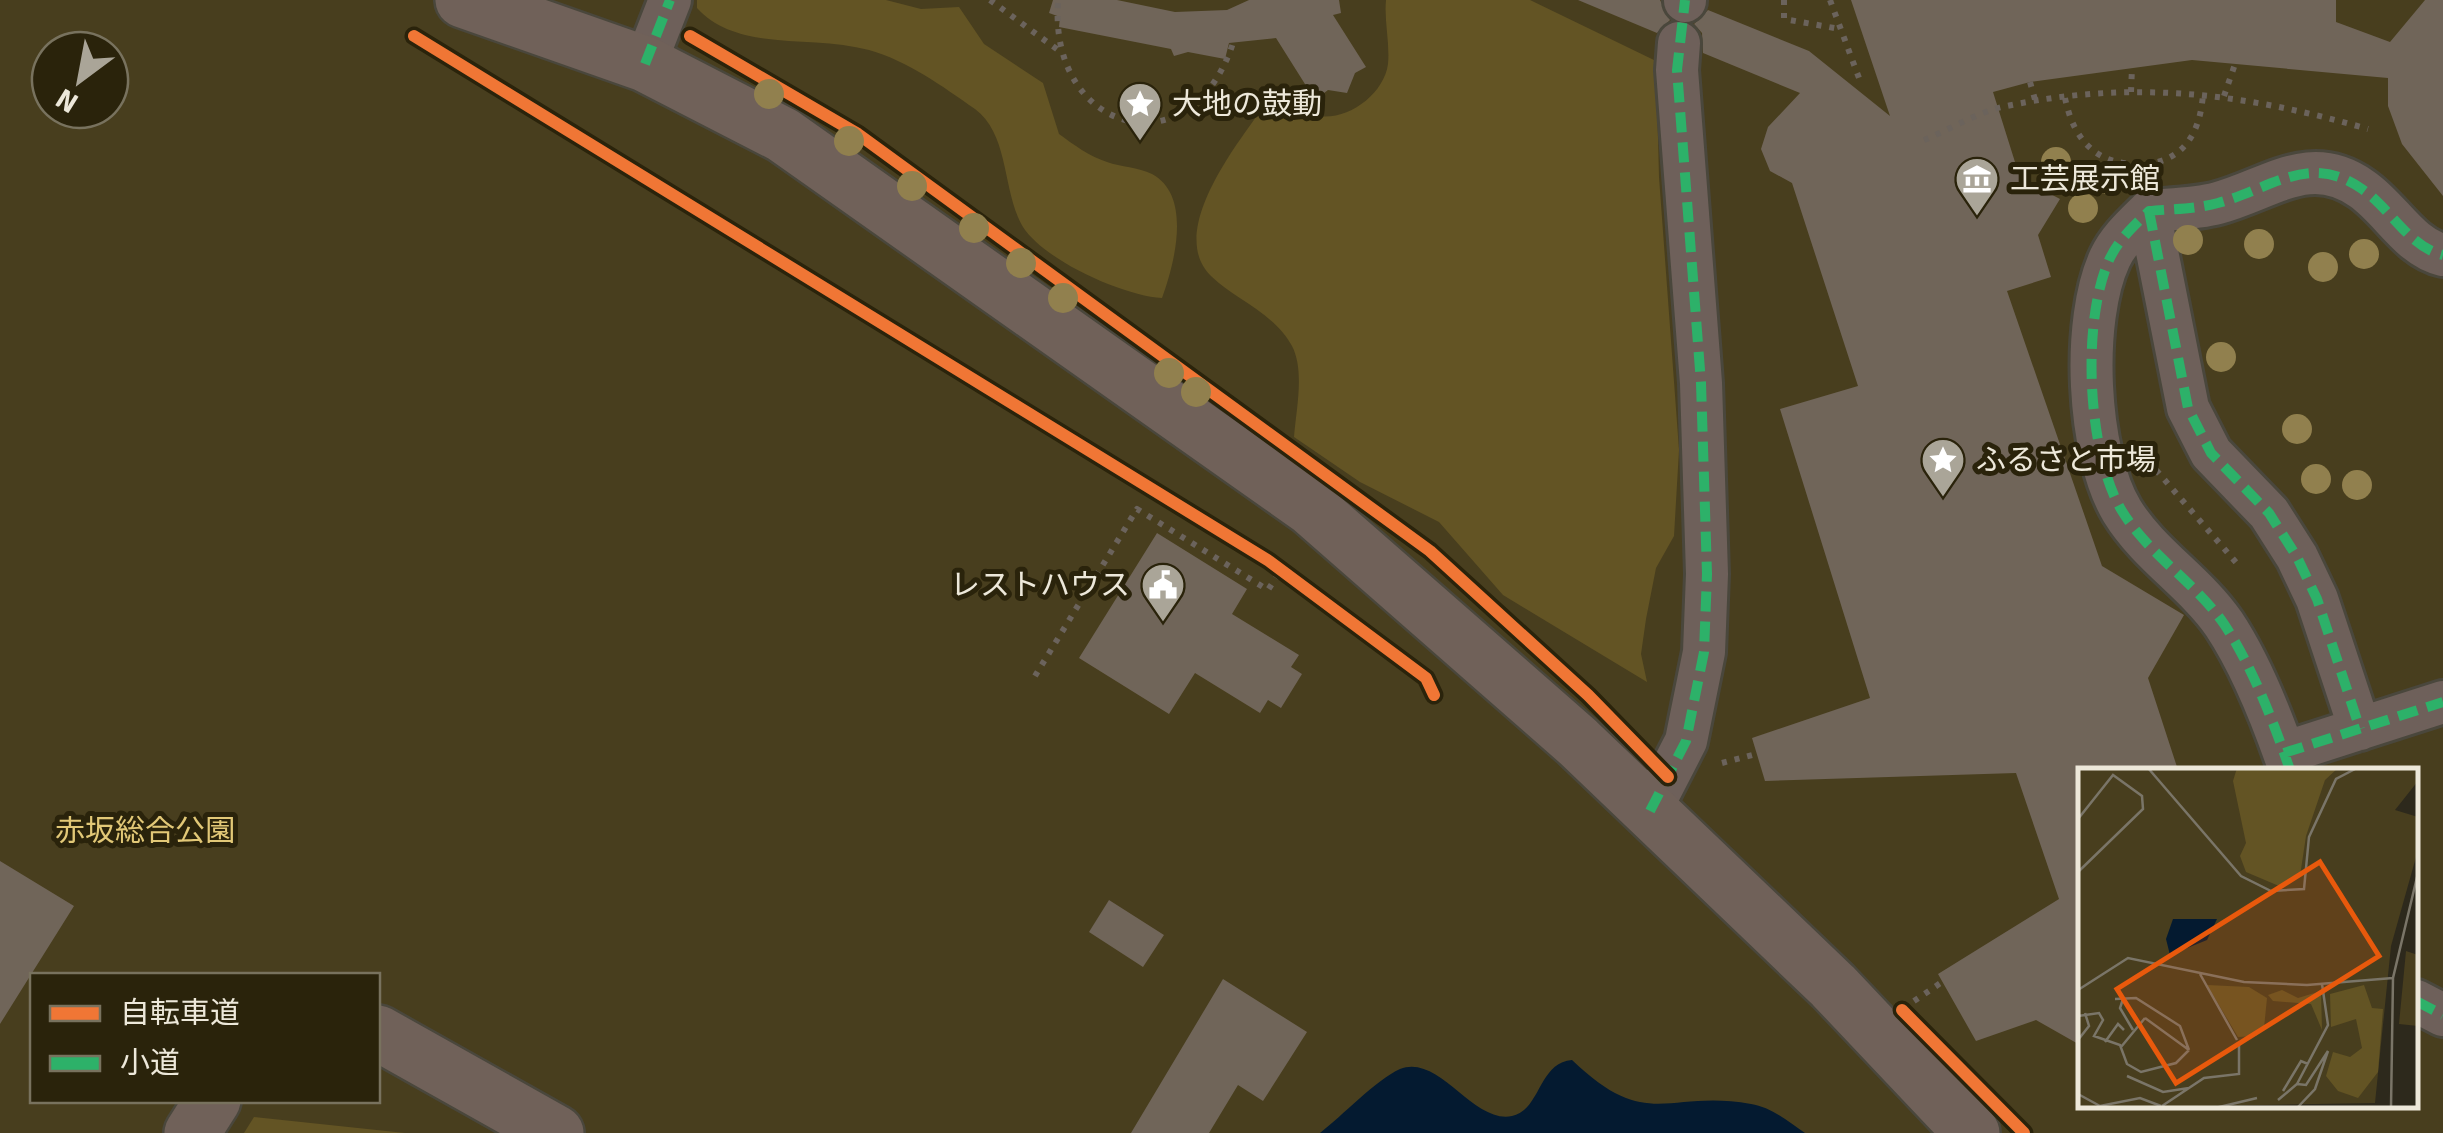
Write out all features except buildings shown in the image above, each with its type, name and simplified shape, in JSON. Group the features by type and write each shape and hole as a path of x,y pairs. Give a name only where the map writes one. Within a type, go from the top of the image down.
{"street":[{"path":"463,0 644,64 783,135 1311,508 1578,742 1833,986 1972,1133"},
{"path":"644,64 670,0"},
{"path":"1650,811 1686,741 1704,652 1707,574 1701,382 1677,70 1680,43"},
{"path":"2443,255 2422,250 2392,213 2333,173 2300,171 2216,204 2149,211 2109,259 2095,316 2095,420 2102,472 2122,512 2153,552 2191,584 2225,626 2287,762 2360,729 2443,702"},
{"path":"2149,211 2188,408 2211,453 2269,514 2297,557 2317,599 2360,729"},
{"path":"2418,1001 2443,1015"},
{"path":"380,1033 556,1133"},
{"path":"192,1133 211,1103"}],"path":[{"path":"990,0 1060,51"},
{"path":"1784,0 1784,19 1841,30"},
{"path":"1830,0 1860,78"},
{"path":"1058,4 1060,51 1078,88 1096,106 1140,123 1162,122 1206,98 1226,68 1234,40"},
{"path":"2224,96 2236,64"},
{"path":"2131,92 2132,68"},
{"path":"2030,82 2036,103"},
{"path":"1924,140 2000,108 2163,89 2224,96 2368,129"},
{"path":"2066,98 2071,127 2089,150 2111,162 2136,164 2164,162 2180,152 2202,117 2202,94"},
{"path":"1035,676 1137,509 1268,590 1275,566 1296,581"},
{"path":"1902,1010 1942,982"}],"green space":[{"name":"赤坂総合公園","path":"0,0 2443,0 2443,1133 0,1133"}],"shaded area":[{"path":"697,0 886,0 921,9 959,7 984,44 1043,83 1059,134 1094,157 1147,172 1165,184 1173,198 1177,232 1162,298 1107,284 1067,264 1034,240 1016,213 1000,149 986,120 937,83 911,67 869,50 754,37 733,31 697,8"},
{"path":"1386,0 1530,0 1656,61 1659,177 1679,450 1674,536 1656,568 1641,654 1647,682 1503,595 1439,522 1360,482 1294,437 1299,379 1292,346 1265,316 1211,276 1199,258 1197,236 1211,188 1264,106 1318,116 1341,114 1363,103 1380,85 1388,64"},
{"path":"254,1117 405,1133 244,1133"}],"water":[{"path":"1572,1060 1620,1096 1658,1104 1751,1104 1773,1112 1805,1133 1320,1133 1400,1069 1428,1071 1484,1110 1512,1116 1529,1105 1552,1069"}],"marked path":[{"path":"645,64 670,0"},
{"path":"1650,811 1686,741 1704,652 1707,574 1701,383 1677,70 1685,0"},
{"path":"2289,768 2262,695 2224,624 2133,527 2110,486 2101,456 2092,386 2092,350 2101,284 2118,245 2149,211 2218,203 2307,173 2343,178 2362,189 2410,236 2443,255"},
{"path":"2149,211 2188,408 2211,453 2269,513 2297,557 2317,599 2360,729"},
{"path":"2284,753 2443,702"},
{"path":"2418,1002 2443,1015"}],"cycle path":[{"path":"414,36 1269,561 1426,678 1434,695"},
{"path":"690,36 858,134 1430,551 1588,695 1668,777"},
{"path":"1902,1010 2024,1133"}],"place":[{"name":"大地の鼓動","path":"1140,142"},
{"name":"工芸展示館","path":"1977,217"},
{"name":"ふるさと市場","path":"1943,498"},
{"name":"レストハウス","path":"1163,623"}]}
